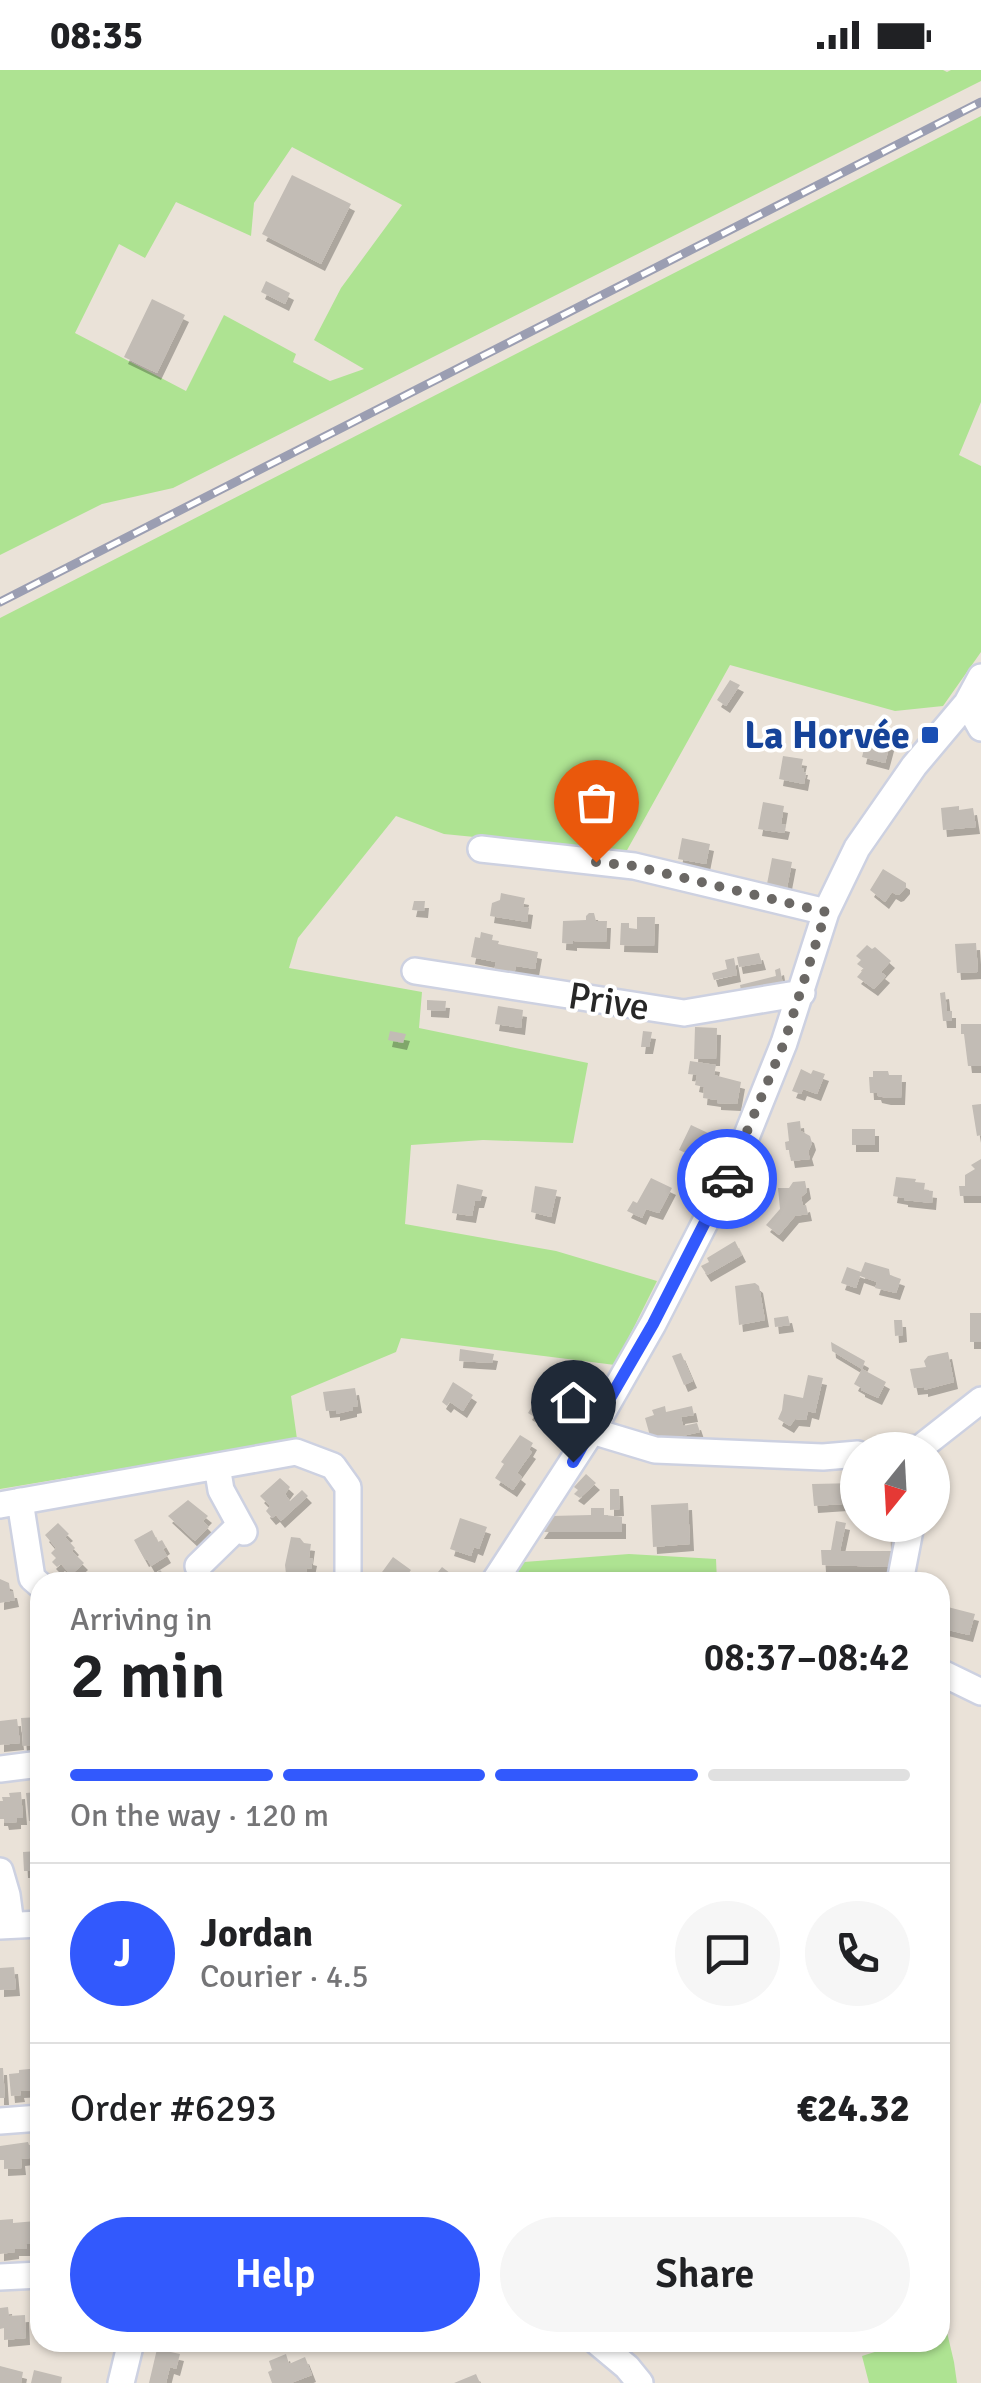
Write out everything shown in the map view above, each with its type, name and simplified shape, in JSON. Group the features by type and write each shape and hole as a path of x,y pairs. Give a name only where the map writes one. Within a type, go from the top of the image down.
{"street":[{"path":"500,1572 592,1431 653,1324 737,1160 802,992 826,912 857,848 914,766 967,704 981,677"},
{"path":"967,704 981,728"},
{"path":"482,849 634,866 826,912"},
{"name":"Prive","path":"415,970 684,1014 802,992"},
{"path":"937,1432 981,1400"},
{"path":"592,1431 656,1450 840,1456"},
{"path":"30,1572 10,1503 296,1452 333,1466 348,1487 348,1572"},
{"path":"198,1566 242,1528 221,1490 217,1466"},
{"path":"902,1572 907,1542"},
{"path":"950,1677 981,1692"},
{"path":"0,1769 30,1765"},
{"path":"0,1870 6,1926"},
{"path":"0,2121 30,2119"},
{"path":"0,2277 30,2276"},
{"path":"122,2383 129,2352"},
{"path":"608,2352 640,2383"}],"green space":[{"path":"0,70 981,70 981,81 173,488 102,504 0,555","holes":["292,147 402,205 341,288 314,340 364,369 330,381 293,362 296,354 224,315 186,391 75,333 119,244 145,258 176,202 251,236 254,203"]},
{"path":"981,116 981,402 959,455 981,466 981,652 943,706 895,711 730,665 626,852 444,834 396,816 298,938 289,968 422,992 419,1028 588,1063 573,1143 483,1140 411,1145 405,1224 556,1251 657,1281 615,1365 401,1338 396,1352 291,1396 297,1439 0,1489 0,618"},
{"path":"629,1554 716,1559 717,1572 517,1572 524,1562"},
{"path":"950,2345 957,2383 869,2383 862,2356 875,2352 950,2352"}],"building":[{"path":"292,175 351,204 321,264 262,234"},
{"path":"266,281 290,293 285,304 261,292"},
{"path":"152,299 185,315 157,373 124,357"},
{"path":"730,680 740,685 726,706 717,700"},
{"path":"875,729 893,733 885,763 862,757 866,741 871,743"},
{"path":"783,756 803,759 804,784 779,779"},
{"path":"763,802 784,806 784,833 758,829"},
{"path":"959,806 959,810 973,808 976,827 943,830 941,808"},
{"path":"682,838 710,844 706,864 678,859"},
{"path":"772,858 792,862 787,888 767,884"},
{"path":"883,869 906,883 900,894 892,892 885,902 870,890"},
{"path":"501,893 525,898 523,907 529,908 527,922 490,916 492,903 500,900"},
{"path":"414,901 425,901 424,911 412,910"},
{"path":"589,913 594,913 596,921 607,921 606,942 562,943 563,921 586,920"},
{"path":"637,917 655,917 654,946 620,945 621,923 637,929"},
{"path":"481,932 493,935 492,940 499,941 498,944 538,952 535,969 516,966 514,975 494,971 496,962 471,957 475,937 480,938"},
{"path":"976,943 978,972 957,973 955,944"},
{"path":"867,945 891,961 881,972 886,976 874,989 857,977 864,969 857,964 861,960 856,956"},
{"path":"759,953 762,963 739,967 737,957"},
{"path":"734,958 737,975 714,980 712,973 727,969 725,960"},
{"path":"780,968 783,985 743,1001 740,985 776,976 775,970"},
{"path":"945,992 952,1021 943,1021 940,993"},
{"path":"427,1000 446,1001 445,1011 427,1010"},
{"path":"498,1006 523,1010 521,1028 495,1024"},
{"path":"961,1024 981,1024 981,1066 968,1066"},
{"path":"695,1027 717,1028 716,1059 694,1059"},
{"path":"390,1031 406,1034 403,1043 388,1040"},
{"path":"643,1031 652,1032 649,1047 641,1047"},
{"path":"690,1061 716,1065 714,1075 741,1082 737,1104 703,1098 704,1087 695,1085 697,1075 688,1074"},
{"path":"801,1069 825,1074 817,1094 803,1089 801,1094 792,1091"},
{"path":"873,1071 902,1075 901,1098 870,1093 869,1077 873,1077"},
{"path":"981,1104 981,1135 977,1136 972,1105"},
{"path":"800,1121 801,1131 810,1136 812,1143 810,1159 791,1161 785,1142 789,1141 787,1123"},
{"path":"691,1125 708,1133 697,1158 679,1150"},
{"path":"852,1129 875,1129 875,1145 852,1145"},
{"path":"981,1159 981,1196 960,1196 959,1186 965,1186 965,1175"},
{"path":"896,1177 925,1183 924,1190 933,1191 932,1203 893,1196"},
{"path":"651,1178 672,1188 659,1213 646,1209 642,1218 627,1211 633,1201 637,1203"},
{"path":"805,1181 807,1192 801,1197 808,1214 795,1216 779,1235 766,1225 780,1209 778,1188"},
{"path":"457,1184 483,1190 480,1201 475,1201 472,1216 452,1213"},
{"path":"535,1186 557,1190 551,1217 531,1212"},
{"path":"735,1241 742,1255 707,1275 701,1266 709,1262 707,1258"},
{"path":"865,1262 889,1269 890,1275 901,1279 896,1293 875,1288 877,1282 860,1276 856,1288 841,1283 847,1267 861,1272"},
{"path":"735,1286 759,1286 765,1320 739,1325"},
{"path":"970,1313 981,1313 981,1342 970,1342"},
{"path":"788,1316 790,1325 775,1327 774,1318"},
{"path":"894,1320 902,1320 903,1335 895,1336"},
{"path":"831,1342 865,1361 862,1369 832,1351"},
{"path":"460,1349 494,1354 492,1363 459,1361"},
{"path":"948,1352 954,1382 924,1390 914,1388 910,1369 926,1367 924,1361 928,1356"},
{"path":"681,1353 693,1381 684,1385 672,1356"},
{"path":"862,1369 886,1382 878,1398 854,1384"},
{"path":"808,1375 823,1378 815,1413 808,1411 806,1420 795,1419 790,1426 778,1419 784,1394 803,1398"},
{"path":"453,1382 473,1395 463,1411 450,1402 447,1406 442,1402"},
{"path":"550,1384 566,1394 549,1426 528,1413"},
{"path":"355,1388 358,1406 353,1410 336,1414 336,1410 326,1411 323,1392"},
{"path":"665,1406 666,1412 692,1406 694,1415 681,1417 683,1426 697,1423 700,1432 652,1443 645,1418 654,1415 652,1410"},
{"path":"520,1435 533,1443 529,1450 532,1452 517,1473 522,1477 513,1490 495,1478"},
{"path":"586,1474 596,1483 580,1498 574,1494 578,1490 574,1487"},
{"path":"280,1478 290,1487 285,1494 290,1501 302,1490 308,1496 281,1521 266,1511 270,1506 260,1496"},
{"path":"840,1483 840,1504 814,1506 812,1484"},
{"path":"610,1489 619,1489 620,1509 610,1510"},
{"path":"188,1500 208,1516 203,1521 209,1527 195,1541 168,1516"},
{"path":"688,1503 690,1544 653,1547 651,1505"},
{"path":"591,1508 604,1508 604,1515 622,1517 622,1532 540,1532 551,1516 591,1515"},
{"path":"460,1518 487,1527 479,1549 474,1547 471,1556 450,1549"},
{"path":"836,1521 840,1522 840,1551 891,1551 891,1542 898,1542 891,1567 822,1565 821,1550 831,1550"},
{"path":"58,1523 69,1534 65,1537 75,1548 72,1551 84,1563 74,1572 68,1572 61,1564 57,1567 51,1553 56,1548 45,1535"},
{"path":"152,1530 158,1542 162,1540 167,1556 151,1566 134,1540"},
{"path":"291,1537 311,1544 311,1569 286,1572"},
{"path":"393,1557 411,1570 410,1572 382,1572"},
{"path":"0,1579 9,1583 15,1600 0,1603"},
{"path":"950,1608 975,1614 969,1635 950,1630"},
{"path":"21,1718 30,1718 30,1746 23,1746"},
{"path":"17,1719 20,1743 0,1745 0,1721"},
{"path":"21,1792 23,1818 5,1823 0,1819 2,1797"},
{"path":"26,1793 30,1793 30,1821 29,1821"},
{"path":"23,1852 30,1852 30,1871 24,1871"},
{"path":"14,1967 16,1989 0,1990 0,1968"},
{"path":"3,2068 5,2098 0,2098"},
{"path":"30,2069 30,2090 11,2096 9,2074"},
{"path":"28,2142 30,2158 21,2159 22,2168 4,2169 0,2146"},
{"path":"0,2220 30,2222 27,2249 0,2254"},
{"path":"8,2307 9,2316 25,2315 26,2338 4,2340 0,2308"},
{"path":"156,2352 180,2354 176,2369 170,2367 166,2383 149,2383"},
{"path":"286,2354 289,2364 305,2357 312,2375 291,2383 272,2383 269,2361"},
{"path":"0,2366 23,2372 21,2383 0,2383"},
{"path":"34,2370 62,2377 61,2383 31,2383"},
{"path":"476,2374 480,2383 454,2383"}],"railway":[{"path":"0,602 981,102"}],"way so far":[{"path":"596,862 634,866 826,912 784,1043 727,1179"}],"place":[{"name":"La Horvée","path":"930,735"}],"route":[{"path":"573,1462 653,1324 727,1179"}]}
